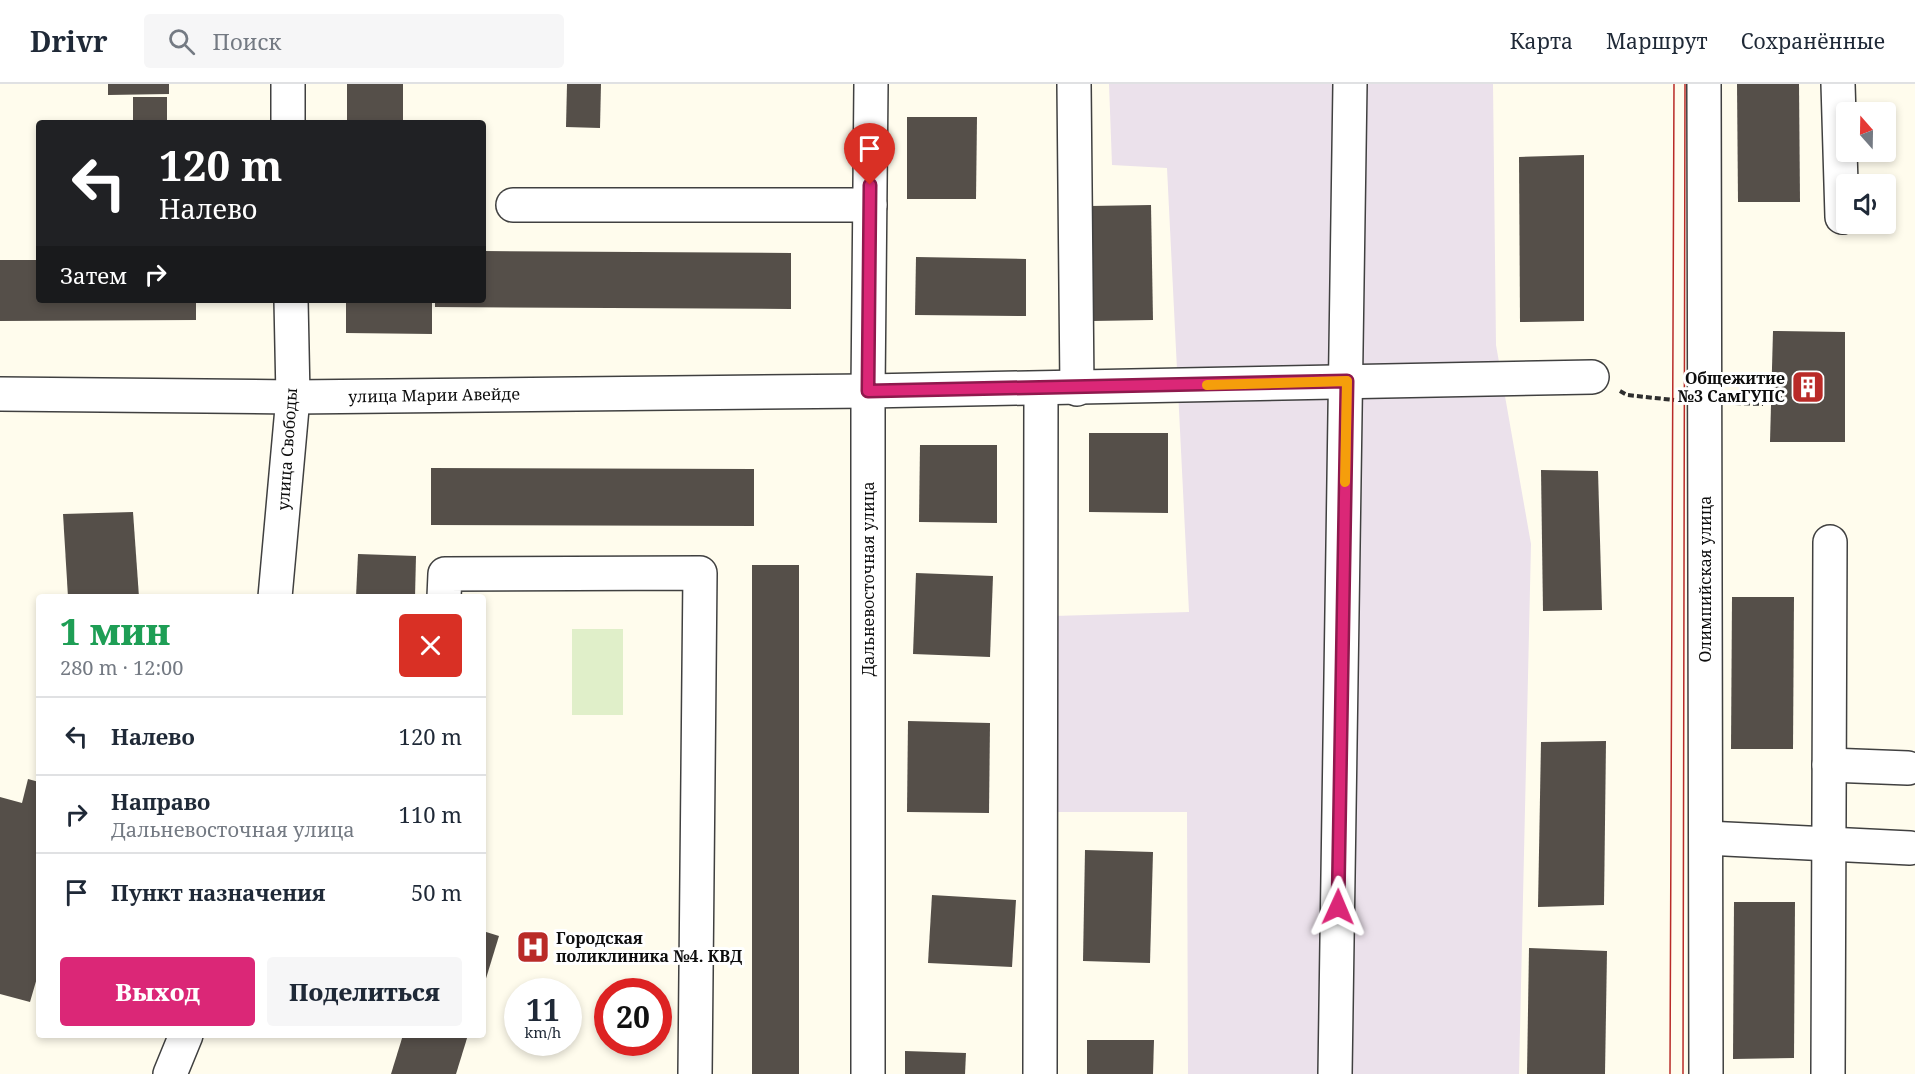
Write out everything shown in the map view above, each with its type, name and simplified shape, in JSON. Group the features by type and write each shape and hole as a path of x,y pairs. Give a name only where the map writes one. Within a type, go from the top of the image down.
{"street":[{"path":"288,84 288,120"},
{"name":"Дальневосточная улица","path":"868,1074 868,391 871,84"},
{"path":"1074,84 1077,389"},
{"path":"1335,1074 1350,84"},
{"name":"Олимпийская улица","path":"1704,84 1706,1074"},
{"path":"1838,84 1841,174"},
{"path":"513,205 870,205"},
{"name":"улица Свободы","path":"275,594 293,396 291,303"},
{"name":"улица Марии Авейде","path":"0,394 293,396 1077,389 1592,377"},
{"path":"1040,1074 1041,389"},
{"path":"1828,1074 1830,542"},
{"path":"444,594 444,574 700,573 695,1074"},
{"path":"1829,765 1908,768"},
{"path":"1706,838 1910,848"},
{"path":"170,1074 185,1038"}],"shaded area":[{"path":"1109,84 1493,84 1496,345 1531,544 1519,1074 1188,1074 1187,812 1055,812 1054,616 1189,612 1167,168 1112,165"}],"green space":[{"path":"572,629 623,629 623,715 572,715"}],"building":[{"path":"108,84 169,84 169,94 108,95"},
{"path":"347,84 403,84 403,120 347,120"},
{"path":"567,84 601,84 600,128 566,127"},
{"path":"1737,84 1799,84 1800,202 1738,202"},
{"path":"133,97 167,97 167,120 133,120"},
{"path":"907,117 977,117 976,199 907,199"},
{"path":"1584,155 1584,321 1520,322 1519,157"},
{"path":"1151,205 1153,320 1092,321 1090,206"},
{"path":"486,251 791,253 791,309 435,307 435,303 486,303"},
{"path":"916,257 1026,259 1026,316 915,315"},
{"path":"0,260 36,260 36,303 196,303 196,320 0,321"},
{"path":"346,303 432,303 432,334 346,333"},
{"name":"Общежитие №3 СамГУПС","path":"1773,331 1845,332 1845,442 1770,442"},
{"path":"1089,433 1168,433 1168,513 1089,512"},
{"path":"920,445 997,445 997,523 919,522"},
{"path":"431,468 754,469 754,526 431,525"},
{"path":"1541,470 1598,471 1602,610 1543,611"},
{"path":"133,512 139,594 68,594 63,514"},
{"path":"358,554 416,556 415,594 356,594"},
{"path":"752,565 799,565 799,1074 752,1074"},
{"path":"916,573 993,576 990,657 913,654"},
{"path":"1732,597 1794,597 1793,749 1731,749"},
{"path":"908,721 990,723 989,813 907,812"},
{"path":"1606,741 1604,905 1538,907 1541,742"},
{"path":"28,779 36,781 36,981 30,1002 0,994 0,797 22,803"},
{"path":"1085,850 1153,852 1150,963 1083,961"},
{"path":"932,895 1016,900 1012,967 928,963"},
{"path":"1734,902 1795,902 1794,1058 1733,1059"},
{"path":"486,932 499,936 486,978"},
{"path":"1529,948 1607,951 1605,1074 1527,1074"},
{"path":"402,1038 467,1038 456,1074 391,1074"},
{"path":"1087,1040 1154,1040 1153,1074 1087,1074"},
{"path":"905,1051 966,1053 965,1074 905,1074"}],"tram line":[{"path":"1670,1074 1674,84"},
{"path":"1683,1074 1685,84"}],"slow traffic":[{"path":"1207,385 1347,381 1345,482"}],"place":[{"name":"Общежитие №3 СамГУПС","path":"1808,387"},
{"name":"Городская поликлиника №4. КВД","path":"533,947"}],"route":[{"path":"870,185 868,391 1077,389 1347,381 1338,907"}]}
